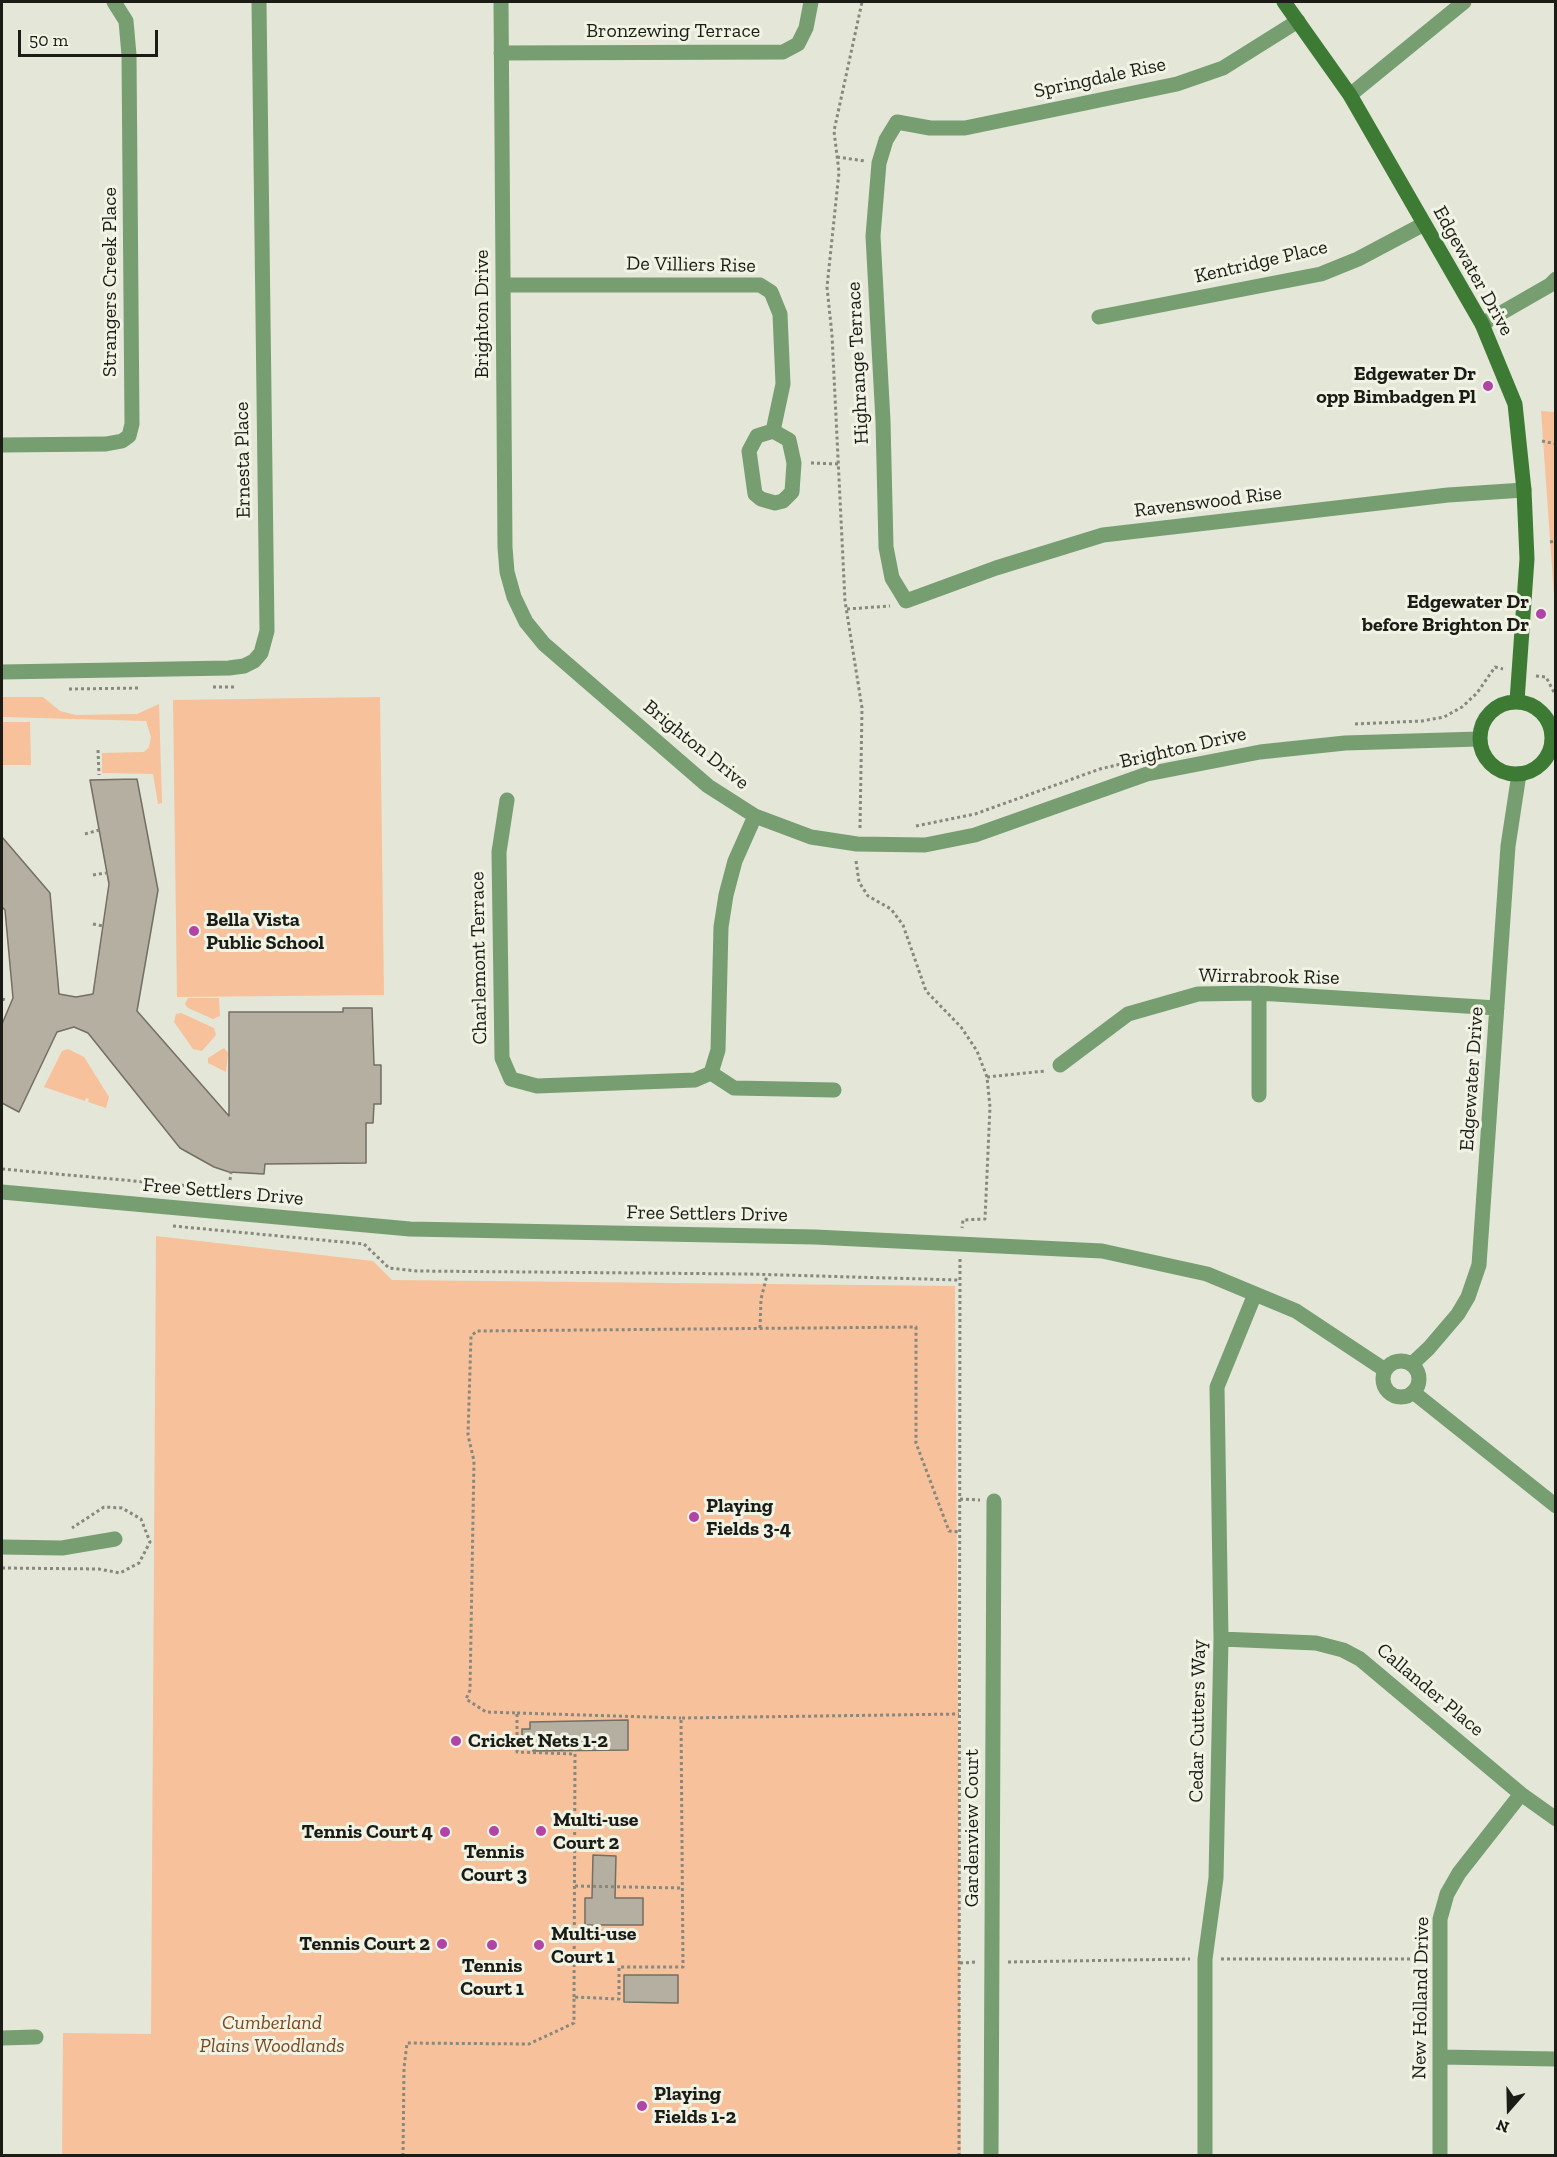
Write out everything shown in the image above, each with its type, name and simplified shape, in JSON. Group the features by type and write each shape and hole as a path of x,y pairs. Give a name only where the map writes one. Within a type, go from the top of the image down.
{"street":[{"name":"Strangers Creek Place","path":"2,445 106,444 122,441 129,436 132,424 129,56 126,21 114,2"},
{"name":"Ernesta Place","path":"2,672 229,668 244,666 254,661 261,653 267,631 259,2"},
{"name":"Brighton Drive","path":"501,2 507,572 514,597 526,622 544,644 708,786 755,816 782,828 837,842 925,845 975,835 1146,774 1180,767 1260,752 1345,743 1479,739"},
{"name":"Bronzewing Terrace","path":"501,53 783,52 798,44 807,27 811,2"},
{"name":"Edgewater Drive","path":"1284,2 1350,95 1482,324 1515,404 1524,490 1527,559 1517,701"},
{"path":"1350,95 1464,2"},
{"name":"Springdale Rise","path":"897,122 930,128 965,128 1177,84 1223,68 1298,21"},
{"name":"Highrange Terrace","path":"897,122 886,140 879,163 873,236 883,421 886,547 892,578 906,602"},
{"name":"Kentridge Place","path":"1099,317 1321,274 1358,259 1424,224"},
{"path":"1482,324 1551,285 1556,279"},
{"name":"De Villiers Rise","path":"503,285 760,285 771,292 778,302 780,314 783,384 773,431"},
{"path":"773,431 789,440 794,463 792,492 783,501 775,503 760,500 755,494 749,452 750,444 756,436 773,431"},
{"name":"Ravenswood Rise","path":"906,602 996,568 1103,535 1448,495 1524,490"},
{"path":"1517,701 1528,704 1546,717 1554,739 1546,759 1538,766 1519,774 1500,770 1491,765 1481,748 1479,739 1484,720 1490,712 1498,706 1517,701"},
{"name":"Edgewater Drive","path":"1412,1364 1430,1348 1458,1314 1468,1297 1479,1265 1508,846 1519,774"},
{"name":"Charlemont Terrace","path":"507,801 499,852 499,886 502,1058 511,1079 537,1086 695,1080 711,1073"},
{"path":"755,816 735,861 726,895 722,927 718,1050 711,1073 734,1088 834,1090"},
{"path":"1259,993 1259,1095"},
{"name":"Wirrabrook Rise","path":"1060,1065 1128,1014 1198,994 1259,993 1497,1008"},
{"name":"Free Settlers Drive","path":"2,1192 410,1229 814,1237 1080,1249 1145,1259 1207,1274 1296,1311 1385,1370"},
{"name":"Cedar Cutters Way","path":"1205,2156 1205,1959 1216,1878 1221,1638 1216,1387 1254,1294"},
{"path":"1397,1361 1412,1364 1419,1376 1413,1392 1403,1397 1391,1394 1384,1385 1385,1370 1397,1361"},
{"path":"1413,1392 1556,1506"},
{"name":"Gardenview Court","path":"991,2156 994,1501"},
{"path":"2,1547 62,1548 115,1539"},
{"name":"Callander Place","path":"1221,1638 1316,1643 1343,1650 1360,1659 1521,1794 1556,1819"},
{"name":"New Holland Drive","path":"1440,2156 1440,1919 1447,1894 1471,1855 1521,1794"},
{"path":"2,2038 36,2037"},
{"path":"1441,2057 1556,2059"}],"path":[{"path":"860,824 862,708 847,609 841,540 839,464 827,287 839,172 834,131 862,2"},
{"path":"837,157 879,163"},
{"path":"1542,441 1556,444"},
{"path":"803,463 839,464"},
{"path":"1550,542 1556,542"},
{"path":"847,609 889,606 906,602"},
{"path":"98,750 99,775"},
{"path":"85,834 99,830"},
{"path":"856,862 859,882 868,896 891,909 903,924 926,992 961,1027 977,1051 987,1077 990,1107 985,1219 963,1220"},
{"path":"93,875 106,873"},
{"path":"93,924 103,926"},
{"path":"987,1077 1044,1071 1060,1065"},
{"path":"2,1169 223,1189"},
{"path":"230,1180 231,1172"},
{"path":"161,1225 364,1244 389,1268 417,1271 767,1275 958,1280 959,2156"},
{"path":"760,1328 761,1299 767,1275"},
{"path":"959,1714 681,1718 486,1712 466,1698 470,1690 474,1461 468,1435 471,1336 477,1330 916,1327 916,1443 949,1531 960,1532"},
{"path":"402,2156 404,2068 407,2043 529,2044 574,2024 575,1754 517,1752 518,1713"},
{"path":"574,1996 619,1998 619,1967 683,1967 681,1718"},
{"path":"574,1886 682,1888"},
{"path":"960,1963 983,1962"}],"green space":[{"path":"1541,411 1555,412 1555,610"},
{"path":"2,697 43,697 60,711 76,715 137,714 159,704 162,803 158,804 153,774 102,773 102,753 144,752 149,747 151,737 146,721 2,717"},
{"path":"380,697 384,995 177,997 173,700"},
{"path":"2,722 30,722 31,765 2,765"},
{"path":"188,998 219,998 220,1016 213,1019 188,1008 185,1004"},
{"path":"181,1013 214,1028 216,1035 202,1051 193,1049 174,1022 176,1014"},
{"path":"224,1048 228,1053 226,1072 208,1063 208,1058"},
{"path":"68,1049 84,1057 109,1097 106,1108 88,1102 89,1099 86,1098 85,1101 44,1087 62,1051"},
{"name":"Cumberland Plains Woodlands","path":"156,1236 373,1261 392,1280 955,1286 961,2155 62,2156 63,2033 151,2034"}],"building":[{"path":"137,779 158,890 137,1011 229,1116 229,1012 343,1012 343,1008 372,1008 374,1065 381,1065 381,1104 374,1104 373,1123 366,1123 366,1163 265,1164 264,1174 229,1172 214,1167 180,1148 88,1033 74,1027 57,1032 19,1112 2,1103 2,1024 13,998 5,910 2,907 2,837 50,893 59,994 76,997 93,994 109,884 90,780"},
{"path":"628,1720 628,1750 533,1751 533,1746 522,1746 522,1729 530,1729 530,1722"},
{"path":"593,1855 616,1856 615,1898 643,1898 643,1925 585,1925 585,1898 592,1898"},
{"path":"624,1975 678,1975 678,2003 624,2002"}],"place":[{"name":"Edgewater Dr opp Bimbadgen Pl","path":"1488,386"},
{"name":"Edgewater Dr before Brighton Dr","path":"1541,614"},
{"name":"Bella Vista Public School","path":"194,931"},
{"name":"Playing Fields 3-4","path":"694,1517"},
{"name":"Cricket Nets 1-2","path":"456,1741"},
{"name":"Tennis Court 3","path":"494,1831"},
{"name":"Multi-use Court 2","path":"541,1831"},
{"name":"Tennis Court 4","path":"445,1832"},
{"name":"Tennis Court 2","path":"442,1944"},
{"name":"Tennis Court 1","path":"492,1945"},
{"name":"Multi-use Court 1","path":"539,1945"},
{"name":"Playing Fields 1-2","path":"642,2106"}]}
